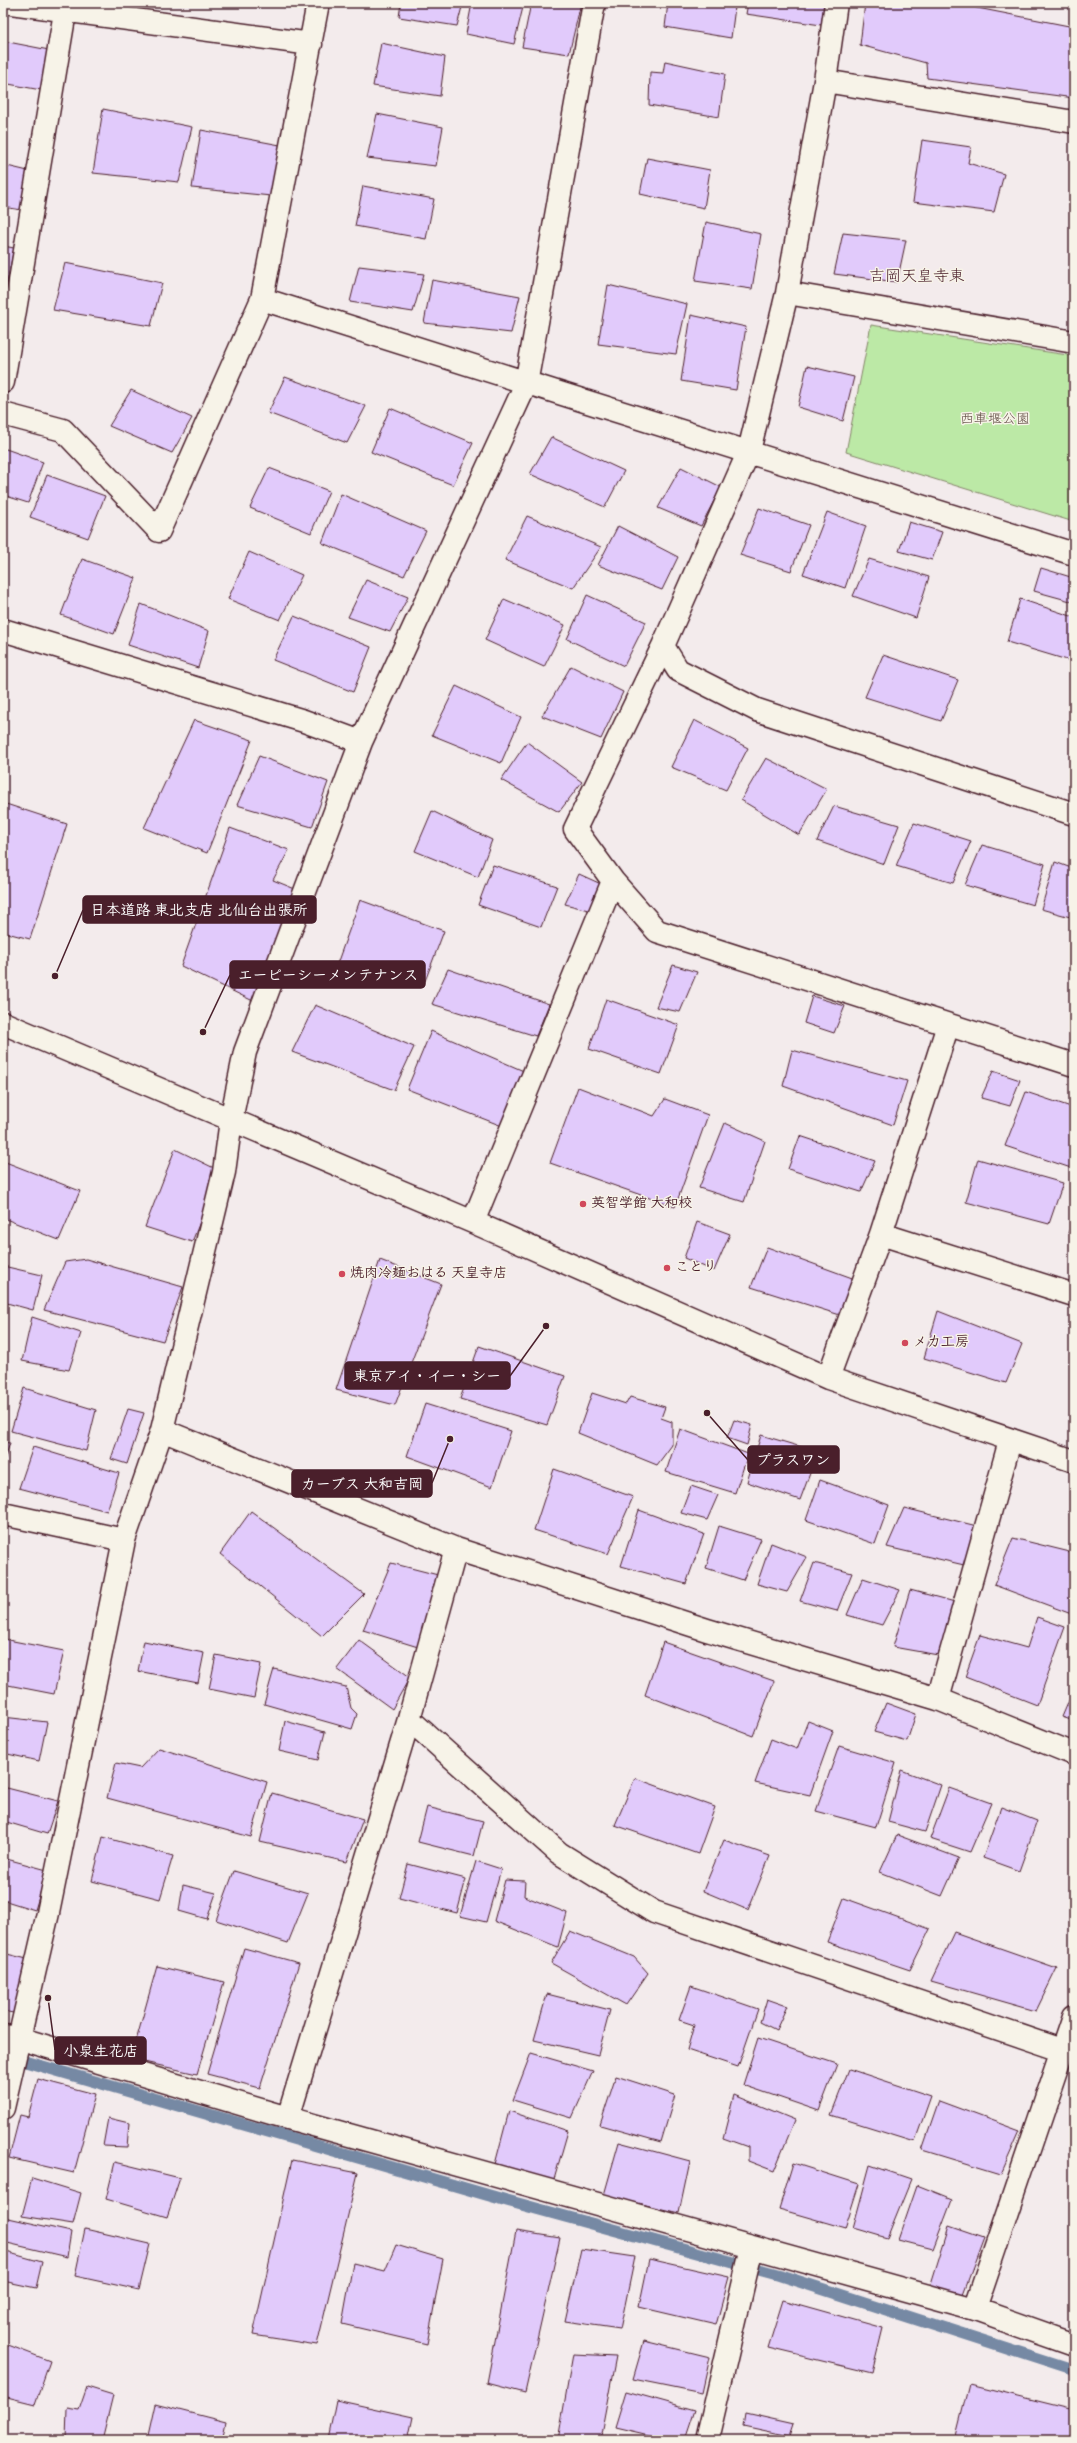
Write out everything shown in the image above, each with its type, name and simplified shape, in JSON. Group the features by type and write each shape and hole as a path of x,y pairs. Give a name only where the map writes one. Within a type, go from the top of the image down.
{"street":[{"path":"11,3 66,12 310,44"},
{"path":"3,414 63,430 159,530 262,299 318,3"},
{"path":"3,2108 8,2084 13,2038 48,1913 124,1540 162,1430 224,1172 231,1120 245,1052 361,742 526,384 594,3"},
{"path":"836,3 825,81 788,293 749,451 663,646 575,829 613,881 657,932 1074,1065"},
{"path":"3,382 66,12"},
{"path":"825,81 1074,122"},
{"path":"788,293 1074,342"},
{"path":"262,299 526,384 749,451 1074,554"},
{"path":"3,630 304,721 361,742"},
{"path":"663,646 678,670 757,710 1074,814"},
{"path":"473,1222 613,881"},
{"path":"3,1023 473,1222 828,1378 1074,1461"},
{"path":"828,1378 881,1234 948,1024"},
{"path":"881,1234 1074,1295"},
{"path":"162,1430 456,1549 707,1630 938,1699 1074,1754"},
{"path":"938,1699 1010,1440"},
{"path":"3,1514 124,1540"},
{"path":"288,2118 409,1719 456,1549"},
{"path":"409,1719 559,1853 654,1912 1062,2050"},
{"path":"975,2309 1074,2017"},
{"path":"13,2038 288,2118 752,2249 975,2309 1074,2344"},
{"path":"707,2440 752,2249"}],"green space":[{"name":"西車堰公園","path":"871,325 1074,356 1074,522 846,452"}],"building":[{"path":"401,3 463,3 457,26 399,17"},
{"path":"472,3 524,3 514,44 466,34"},
{"path":"531,3 581,3 569,54 522,47"},
{"path":"668,3 718,3 735,7 731,38 665,27"},
{"path":"748,3 825,3 821,25 746,14"},
{"path":"865,3 952,3 1074,27 1074,98 927,78 926,63 860,45"},
{"path":"3,41 49,50 41,90 3,83"},
{"path":"381,43 445,57 440,96 373,86"},
{"path":"665,61 725,74 719,117 649,105 650,72 663,73"},
{"path":"103,109 192,127 179,182 93,173"},
{"path":"377,114 443,127 436,166 367,158"},
{"path":"201,130 280,145 271,196 192,188"},
{"path":"922,140 971,147 968,163 1004,174 994,212 913,202"},
{"path":"647,158 710,170 704,208 640,194"},
{"path":"3,165 28,171 22,210 3,207"},
{"path":"363,186 434,199 426,239 355,226"},
{"path":"706,222 761,234 752,289 695,281"},
{"path":"843,233 906,240 897,282 834,274"},
{"path":"3,246 14,248 7,283 3,282"},
{"path":"65,263 162,283 151,326 53,310"},
{"path":"359,266 424,274 413,312 350,302"},
{"path":"432,280 520,296 511,333 424,323"},
{"path":"608,285 687,304 676,354 598,344"},
{"path":"691,315 746,327 736,390 681,381"},
{"path":"807,366 854,377 843,421 798,407"},
{"path":"285,377 366,406 347,443 268,413"},
{"path":"131,390 192,418 172,453 109,426"},
{"path":"390,408 473,443 453,485 371,452"},
{"path":"551,437 624,471 605,507 530,474"},
{"path":"3,448 43,462 28,503 3,495"},
{"path":"681,467 721,487 701,526 658,508"},
{"path":"269,468 329,491 311,533 250,508"},
{"path":"47,475 105,496 88,538 30,517"},
{"path":"341,494 426,531 404,576 322,543"},
{"path":"759,508 809,525 791,571 740,555"},
{"path":"827,512 866,526 845,588 803,574"},
{"path":"527,516 601,547 573,588 505,560"},
{"path":"909,522 942,532 932,560 899,551"},
{"path":"618,526 678,557 662,590 598,565"},
{"path":"249,552 302,575 280,620 228,599"},
{"path":"82,559 136,578 114,634 61,615"},
{"path":"869,559 929,577 916,618 853,596"},
{"path":"1041,568 1074,578 1074,602 1034,591"},
{"path":"366,580 408,597 390,632 348,617"},
{"path":"587,595 646,622 624,666 567,639"},
{"path":"504,599 565,625 544,667 485,640"},
{"path":"1020,599 1074,617 1074,662 1007,642"},
{"path":"141,604 209,631 198,668 128,645"},
{"path":"294,616 371,647 353,692 273,660"},
{"path":"883,655 958,680 941,721 865,697"},
{"path":"571,666 623,692 601,739 542,716"},
{"path":"456,686 521,717 501,763 432,735"},
{"path":"194,720 252,740 207,853 144,828"},
{"path":"694,720 748,748 726,790 671,767"},
{"path":"527,742 582,782 559,812 501,780"},
{"path":"259,756 328,782 312,827 237,805"},
{"path":"766,758 827,789 799,835 741,800"},
{"path":"3,803 67,824 30,939 3,932"},
{"path":"834,806 899,825 884,864 817,841"},
{"path":"432,811 492,840 478,877 415,851"},
{"path":"914,823 971,841 953,883 896,866"},
{"path":"230,828 289,850 273,880 295,889 253,1001 181,966"},
{"path":"982,845 1045,864 1033,905 965,885"},
{"path":"1055,862 1074,869 1074,918 1041,909"},
{"path":"493,865 557,886 541,927 478,905"},
{"path":"579,874 601,884 592,911 565,904"},
{"path":"360,900 444,931 425,981 372,967 363,982 333,975"},
{"path":"673,965 697,972 680,1012 656,1007"},
{"path":"448,969 549,1004 536,1036 432,1004"},
{"path":"812,996 845,1006 834,1033 804,1023"},
{"path":"606,999 679,1025 661,1074 589,1049"},
{"path":"315,1005 414,1047 394,1090 292,1052"},
{"path":"431,1031 526,1072 502,1126 407,1089"},
{"path":"792,1050 907,1081 893,1125 783,1086"},
{"path":"993,1071 1020,1080 1010,1106 981,1098"},
{"path":"578,1087 654,1116 665,1099 708,1115 675,1207 550,1163"},
{"path":"1026,1092 1074,1108 1074,1169 1005,1146"},
{"path":"725,1123 765,1141 744,1202 699,1188"},
{"path":"800,1136 875,1161 861,1192 788,1169"},
{"path":"175,1149 220,1171 192,1242 145,1227"},
{"path":"978,1159 1063,1183 1049,1224 966,1202"},
{"path":"3,1161 80,1191 59,1240 3,1218"},
{"path":"1074,1218 1074,1234 1068,1233"},
{"path":"697,1222 730,1234 714,1271 684,1258"},
{"path":"767,1247 855,1279 840,1315 751,1287"},
{"path":"86,1259 183,1287 163,1341 44,1310 65,1262"},
{"path":"380,1260 441,1284 395,1405 336,1390"},
{"path":"3,1266 42,1275 33,1310 3,1302"},
{"path":"938,1311 1022,1344 1006,1383 924,1358"},
{"path":"32,1317 81,1333 69,1370 22,1361"},
{"path":"479,1346 565,1376 547,1425 460,1399"},
{"path":"24,1388 96,1410 86,1451 11,1431"},
{"path":"592,1393 626,1404 630,1397 665,1407 661,1418 672,1422 672,1445 657,1465 578,1433"},
{"path":"425,1404 511,1431 492,1487 407,1456"},
{"path":"128,1409 144,1413 127,1464 111,1459"},
{"path":"734,1420 752,1425 747,1445 727,1438"},
{"path":"680,1429 748,1454 735,1493 666,1472"},
{"path":"761,1435 818,1452 800,1500 747,1482"},
{"path":"3,1442 10,1443 3,1464"},
{"path":"33,1447 119,1473 107,1511 19,1488"},
{"path":"554,1469 633,1497 608,1554 534,1530"},
{"path":"820,1480 889,1505 875,1544 806,1520"},
{"path":"691,1486 718,1495 707,1520 681,1513"},
{"path":"904,1508 977,1526 964,1565 887,1547"},
{"path":"639,1510 704,1534 686,1584 621,1566"},
{"path":"251,1511 364,1594 322,1636 220,1554"},
{"path":"719,1526 761,1539 743,1580 706,1568"},
{"path":"1013,1538 1074,1553 1074,1615 994,1585"},
{"path":"771,1543 807,1557 787,1592 757,1584"},
{"path":"391,1563 438,1575 418,1647 363,1630"},
{"path":"814,1563 852,1573 837,1611 800,1601"},
{"path":"863,1578 900,1590 882,1625 847,1615"},
{"path":"910,1590 955,1602 938,1655 893,1647"},
{"path":"1037,1617 1065,1627 1037,1705 965,1677 980,1635 1027,1648"},
{"path":"3,1639 64,1651 54,1694 3,1684"},
{"path":"359,1640 410,1677 392,1709 337,1669"},
{"path":"144,1641 204,1653 198,1683 138,1671"},
{"path":"663,1642 774,1681 753,1736 645,1695"},
{"path":"216,1655 261,1664 254,1698 209,1689"},
{"path":"274,1669 346,1687 351,1708 357,1714 352,1729 264,1704"},
{"path":"1074,1689 1074,1721 1062,1717"},
{"path":"886,1703 916,1714 907,1741 874,1732"},
{"path":"3,1717 47,1722 39,1761 3,1753"},
{"path":"285,1721 325,1732 318,1760 279,1751"},
{"path":"808,1721 833,1731 810,1795 755,1783 771,1739 797,1749"},
{"path":"839,1746 896,1763 876,1827 816,1811"},
{"path":"159,1748 267,1782 251,1837 107,1798 116,1763 140,1768"},
{"path":"901,1770 941,1785 925,1832 888,1822"},
{"path":"635,1778 715,1807 698,1854 615,1825"},
{"path":"3,1787 58,1801 47,1834 3,1821"},
{"path":"949,1788 991,1803 970,1852 930,1839"},
{"path":"272,1793 363,1819 347,1862 260,1842"},
{"path":"427,1807 483,1821 474,1856 418,1842"},
{"path":"1001,1807 1037,1821 1019,1871 983,1858"},
{"path":"897,1835 959,1858 942,1896 880,1872"},
{"path":"103,1837 173,1856 160,1899 92,1881"},
{"path":"724,1840 770,1856 748,1910 703,1891"},
{"path":"3,1858 47,1870 35,1910 3,1900"},
{"path":"476,1861 501,1869 486,1922 460,1916"},
{"path":"408,1864 466,1879 457,1913 399,1898"},
{"path":"234,1871 308,1893 288,1943 216,1920"},
{"path":"505,1880 525,1881 524,1896 567,1913 558,1947 494,1921"},
{"path":"183,1885 216,1893 207,1919 179,1911"},
{"path":"844,1898 930,1929 910,1970 827,1942"},
{"path":"570,1931 634,1957 648,1973 626,2005 551,1963"},
{"path":"954,1932 1057,1968 1036,2011 931,1981"},
{"path":"244,1948 299,1963 260,2088 207,2074"},
{"path":"3,1953 27,1959 13,2013 3,2011"},
{"path":"157,1966 224,1982 197,2074 131,2059"},
{"path":"691,1986 758,2009 738,2067 687,2050 694,2025 679,2020"},
{"path":"547,1994 610,2010 598,2055 534,2040"},
{"path":"767,1999 787,2006 776,2030 760,2022"},
{"path":"758,2038 837,2064 819,2111 743,2085"},
{"path":"531,2053 593,2071 572,2118 513,2100"},
{"path":"849,2069 931,2096 915,2141 831,2115"},
{"path":"616,2076 675,2095 661,2142 600,2125"},
{"path":"38,2079 95,2094 74,2173 9,2158 20,2115 28,2117"},
{"path":"734,2095 795,2120 774,2171 748,2161 748,2147 723,2138"},
{"path":"939,2101 1020,2131 1001,2174 922,2150"},
{"path":"509,2111 568,2131 553,2183 494,2168"},
{"path":"108,2118 129,2123 127,2147 103,2146"},
{"path":"619,2142 690,2161 679,2213 604,2195"},
{"path":"292,2160 358,2173 317,2345 253,2335"},
{"path":"115,2162 180,2178 167,2217 106,2199"},
{"path":"793,2163 859,2184 845,2228 779,2209"},
{"path":"870,2165 911,2179 887,2238 853,2228"},
{"path":"32,2178 81,2193 73,2224 22,2216"},
{"path":"917,2185 952,2199 933,2249 898,2240"},
{"path":"4,2217 71,2232 67,2257 3,2242"},
{"path":"949,2226 984,2238 963,2294 930,2287"},
{"path":"85,2229 150,2244 139,2290 75,2276"},
{"path":"516,2231 560,2238 525,2393 487,2383"},
{"path":"396,2245 443,2259 427,2344 342,2324 353,2263 385,2271"},
{"path":"581,2249 635,2257 620,2329 565,2321"},
{"path":"6,2252 42,2262 36,2288 3,2281"},
{"path":"649,2259 729,2277 716,2325 639,2307"},
{"path":"783,2300 883,2328 872,2373 768,2348"},
{"path":"644,2341 710,2357 702,2393 633,2379"},
{"path":"3,2343 50,2361 35,2404 3,2396"},
{"path":"573,2354 616,2356 600,2440 558,2440"},
{"path":"969,2384 1074,2410 1074,2440 955,2440"},
{"path":"87,2387 113,2395 102,2440 66,2440 67,2408 79,2410"},
{"path":"626,2391 695,2410 685,2440 670,2440 615,2427"},
{"path":"336,2400 413,2417 408,2440 328,2440"},
{"path":"155,2404 226,2422 222,2440 147,2440"},
{"path":"745,2413 794,2424 790,2436 743,2426"}],"waterway":[{"path":"3,2055 505,2200 779,2275 1074,2370"}],"place":[{"name":"日本道路 東北支店 北仙台出張所","path":"55,976"},
{"name":"エーピーシーメンテナンス","path":"203,1032"},
{"name":"英智学館 大和校","path":"583,1204"},
{"name":"ことり","path":"667,1268"},
{"name":"焼肉冷麺おはる 天皇寺店","path":"342,1274"},
{"name":"東京アイ・イー・シー","path":"546,1326"},
{"name":"メカ工房","path":"905,1343"},
{"name":"プラスワン","path":"707,1413"},
{"name":"カーブス 大和吉岡","path":"450,1439"},
{"name":"小泉生花店","path":"48,1998"}],"district":[{"name":"吉岡天皇寺東","path":"917,278"}]}
